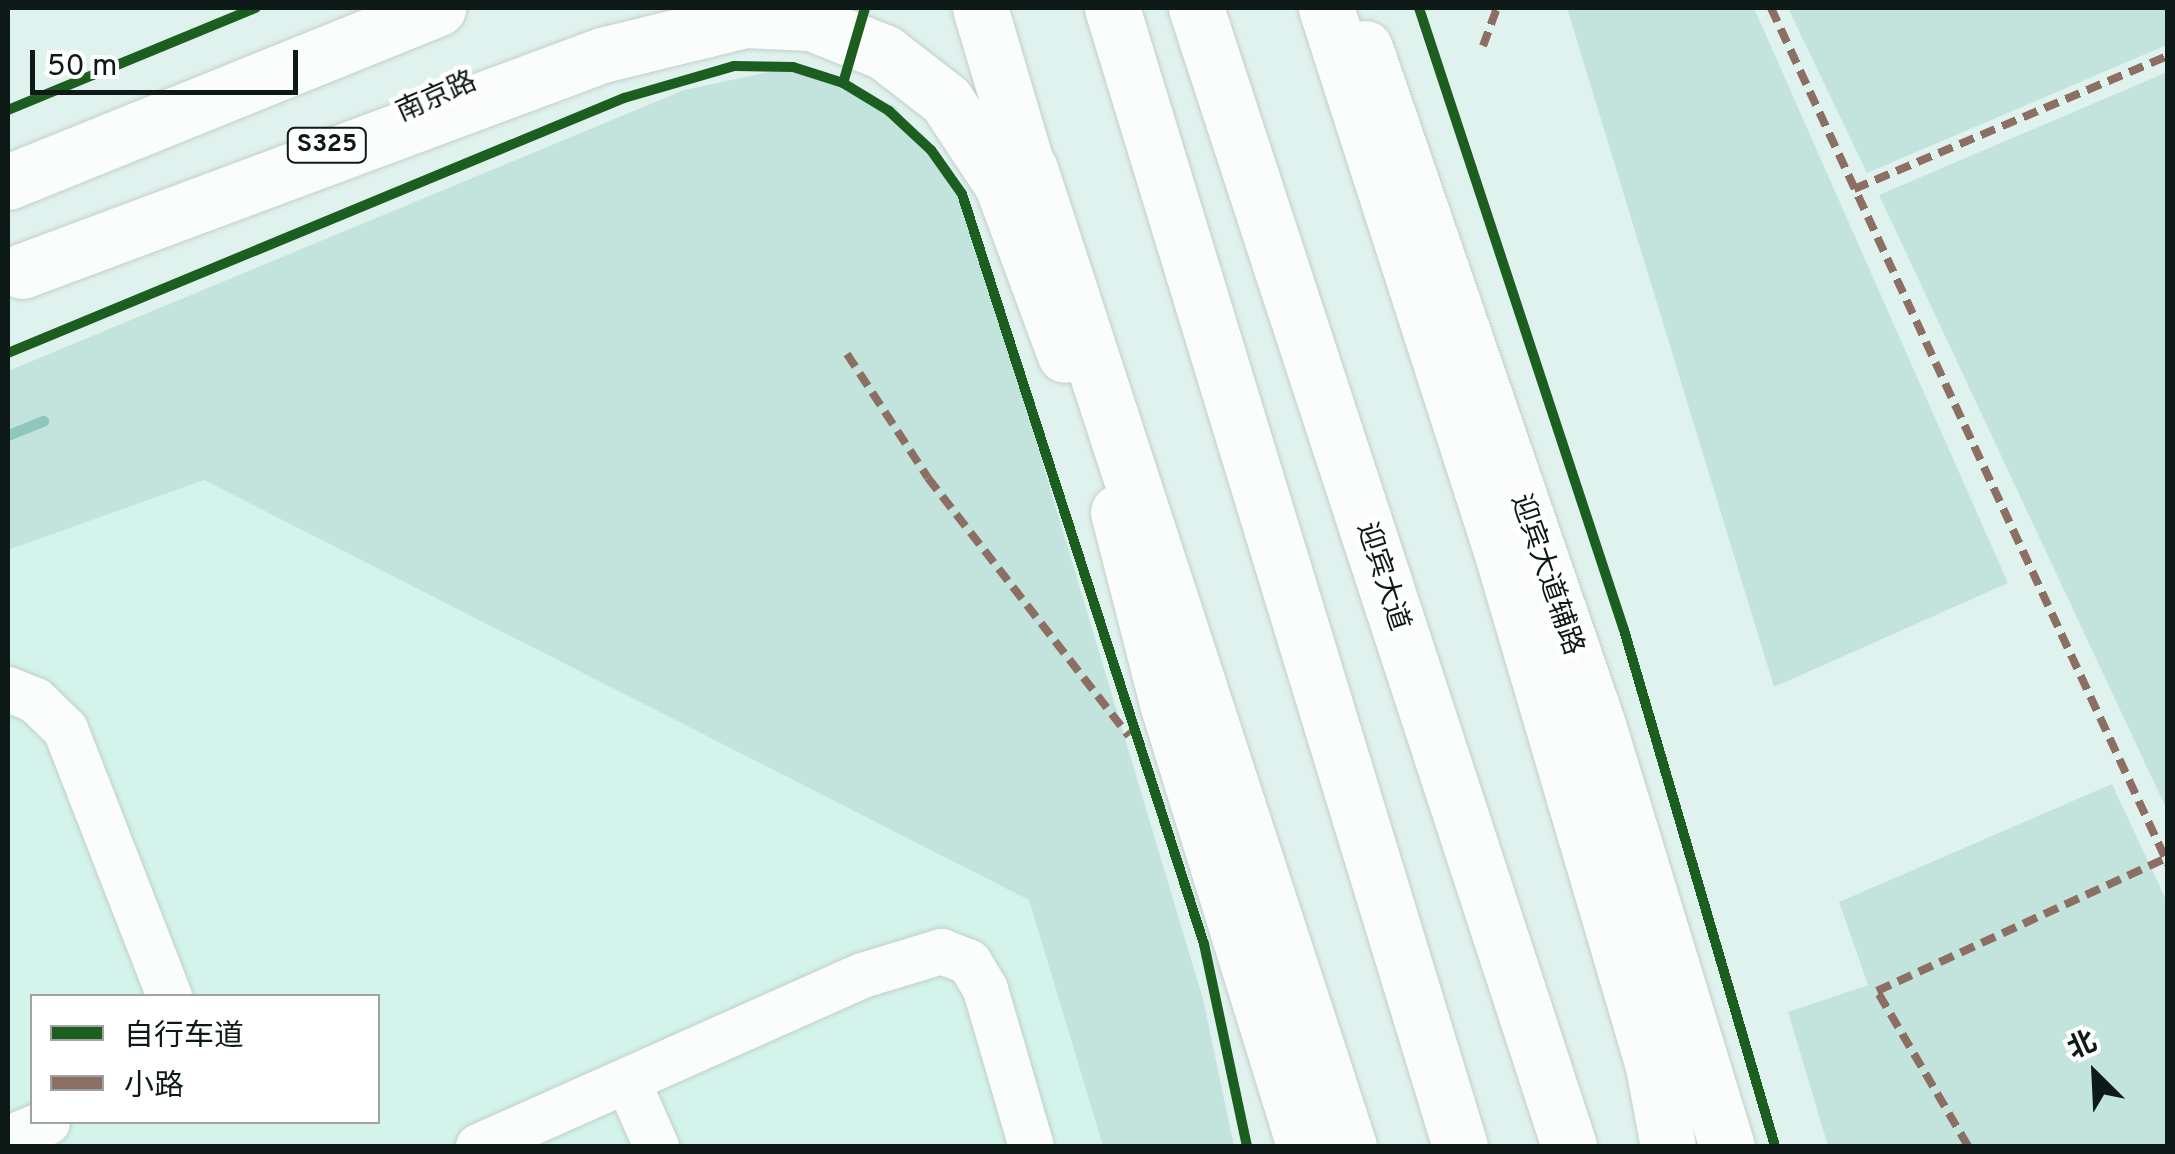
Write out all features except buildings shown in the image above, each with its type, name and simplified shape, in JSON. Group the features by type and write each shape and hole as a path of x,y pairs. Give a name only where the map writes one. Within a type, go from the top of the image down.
{"main road":[{"name":"南京路","path":"15,274 643,8"},
{"path":"980,8 1348,1146"},
{"path":"1112,8 1460,1146"},
{"name":"迎宾大道","path":"1196,8 1569,1146"},
{"path":"1326,8 1508,573 1652,1066 1668,1146"},
{"name":"迎宾大道辅路","path":"1350,8 1598,725 1727,1146"},
{"path":"1369,8 1428,230"},
{"path":"8,182 424,13"},
{"path":"15,274 602,55 744,20 811,23 884,52 955,114 1002,185 1107,468"},
{"path":"1030,169 1167,703 1304,1146"}],"lane":[{"path":"8,689 35,700 65,728 168,994"},
{"path":"478,1146 862,976 942,951 969,962 985,989 1031,1146"},
{"path":"626,1080 656,1146"},
{"path":"8,1138 42,1124"}],"shaded area":[{"path":"1567,8 1754,8 2008,583 1774,687"},
{"path":"1788,8 2167,8 2167,45 1867,173"},
{"path":"793,67 895,106 962,194 1203,999 1234,1146 1103,1146 1029,900 204,480 8,550 8,371 684,90"},
{"path":"2167,72 2167,810 1879,195"},
{"path":"204,479 1030,900 1103,1146 8,1146 8,550"},
{"path":"2112,784 2167,902 2167,1146 1828,1146 1788,1012 1868,985 1839,902"}],"waterway":[{"path":"8,435 43,421"}],"marked path":[{"path":"1483,46 1497,8"},
{"path":"1771,8 2168,864"},
{"path":"1854,189 2168,56"},
{"path":"847,354 928,478 1129,736"},
{"path":"1968,1146 1877,991 2168,857"}],"cycle path":[{"path":"8,110 256,8"},
{"path":"865,8 843,83 889,111 931,150 962,194 1204,944 1247,1146"},
{"path":"1419,8 1624,630 1775,1146"},
{"path":"8,353 624,98 734,66 793,67 843,83"}]}
